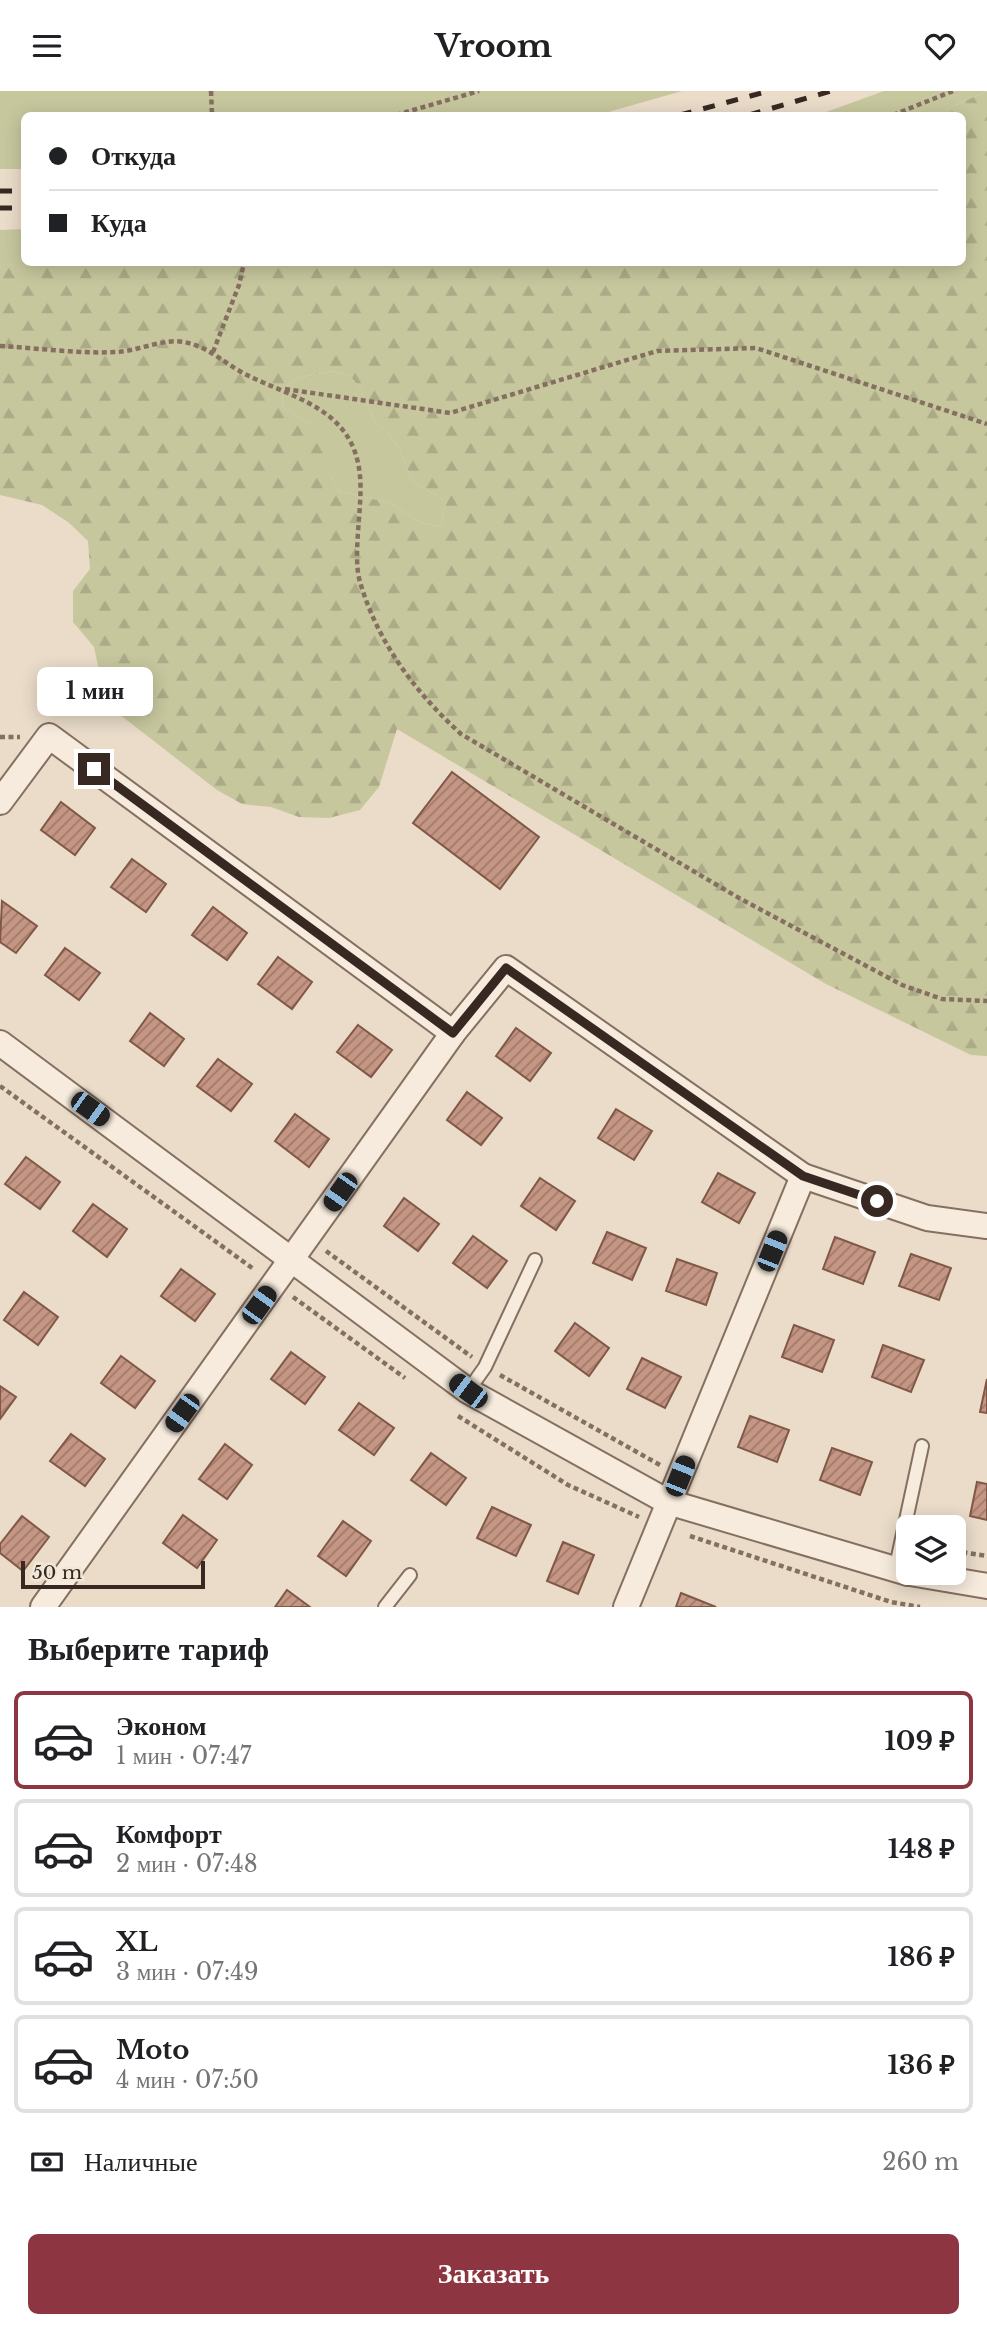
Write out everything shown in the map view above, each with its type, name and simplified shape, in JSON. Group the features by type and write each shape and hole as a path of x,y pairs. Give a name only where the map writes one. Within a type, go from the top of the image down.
{"street":[{"path":"0,802 49,736 453,1033"},
{"path":"44,1607 453,1033 506,968 803,1176 927,1218 987,1226"},
{"path":"0,1044 468,1391 668,1502 896,1569"},
{"path":"626,1607 803,1176"},
{"path":"966,1582 987,1586"}],"lane":[{"path":"468,1391 485,1367 535,1261"},
{"path":"913,1515 922,1446"},
{"path":"385,1607 410,1574"}],"path":[{"path":"211,91 212,112"},
{"path":"406,112 479,91"},
{"path":"900,112 953,91"},
{"path":"213,352 239,285 243,266"},
{"path":"0,346 117,352 182,341 213,352 270,387 303,397 331,417 351,442 360,475 359,579 386,645 426,702 461,734 739,898 902,985 942,999 987,1001"},
{"path":"270,387 450,413 657,351 756,348 987,424"},
{"path":"307,1238 485,1367 680,1476"},
{"path":"966,1553 987,1556"}],"green space":[{"path":"0,91 682,91 608,112 21,112 21,169 0,169"},
{"path":"884,91 987,91 941,112 826,112"},
{"path":"987,91 987,1056 971,1055 826,984 397,729 379,787 360,810 329,818 299,817 271,807 242,804 217,790 106,704 94,647 73,622 73,591 90,569 88,541 68,522 42,505 0,495 0,264 966,266 966,112 941,112","holes":["332,371 350,376 361,389 375,422 399,448 413,482 446,501 441,527 420,522 390,503 339,491 330,475 323,440 313,426 283,407 282,390 297,378"]},
{"path":"21,229 21,264 0,264 0,230"},
{"path":"332,371 350,376 361,389 375,422 399,448 413,482 446,501 441,527 420,522 390,503 339,491 330,475 313,426 283,407 282,390 297,378"}],"building":[{"path":"452,772 539,837 500,889 413,823"},
{"path":"61,802 95,828 75,855 41,830"},
{"path":"132,859 166,884 146,912 111,887"},
{"path":"2,901 37,926 16,953 0,942"},
{"path":"213,907 247,933 227,960 192,935"},
{"path":"65,948 100,973 79,1000 45,975"},
{"path":"278,957 312,982 292,1009 258,984"},
{"path":"150,1013 184,1039 164,1066 130,1041"},
{"path":"358,1025 392,1050 371,1077 337,1052"},
{"path":"516,1028 551,1053 530,1081 496,1056"},
{"path":"218,1059 252,1084 231,1111 197,1086"},
{"path":"467,1092 502,1118 481,1145 447,1120"},
{"path":"616,1109 652,1131 634,1160 598,1138"},
{"path":"295,1114 329,1139 309,1167 275,1141"},
{"path":"26,1157 60,1182 40,1209 5,1184"},
{"path":"718,1173 755,1193 739,1223 702,1202"},
{"path":"540,1178 575,1201 556,1230 521,1206"},
{"path":"404,1198 439,1224 418,1251 384,1226"},
{"path":"93,1204 127,1229 107,1257 73,1231"},
{"path":"607,1232 646,1248 632,1280 593,1263"},
{"path":"473,1236 507,1261 487,1288 453,1263"},
{"path":"835,1237 875,1252 863,1284 823,1269"},
{"path":"911,1254 951,1268 939,1300 899,1286"},
{"path":"677,1259 717,1273 706,1305 666,1291"},
{"path":"181,1269 215,1294 195,1321 161,1296"},
{"path":"24,1292 58,1317 38,1345 4,1320"},
{"path":"575,1323 609,1348 589,1376 555,1351"},
{"path":"794,1325 834,1340 822,1372 782,1357"},
{"path":"883,1345 924,1360 911,1392 872,1377"},
{"path":"291,1352 325,1377 305,1404 271,1379"},
{"path":"121,1356 155,1381 135,1408 101,1383"},
{"path":"642,1358 681,1377 665,1408 627,1389"},
{"path":"987,1379 987,1413 980,1412"},
{"path":"0,1386 16,1397 0,1419"},
{"path":"359,1403 394,1428 374,1455 339,1430"},
{"path":"750,1416 789,1430 777,1462 738,1447"},
{"path":"71,1434 105,1459 85,1486 50,1461"},
{"path":"225,1444 252,1465 227,1499 199,1479"},
{"path":"832,1448 872,1462 860,1495 820,1480"},
{"path":"431,1453 466,1478 446,1505 411,1480"},
{"path":"977,1482 987,1484 987,1520 970,1516"},
{"path":"492,1507 531,1525 516,1556 477,1538"},
{"path":"183,1515 217,1540 197,1568 163,1543"},
{"path":"22,1516 49,1537 23,1571 0,1553 0,1544"},
{"path":"343,1521 371,1541 346,1576 318,1556"},
{"path":"563,1542 594,1555 578,1594 547,1581"},
{"path":"287,1590 310,1607 275,1607"},
{"path":"681,1593 716,1607 676,1607"}],"railway":[{"path":"691,112 769,91"},
{"path":"759,112 831,91"},
{"path":"0,191 21,191"},
{"path":"0,208 21,208"}],"route":[{"path":"94,769 453,1033 506,968 803,1176 877,1201"}]}
